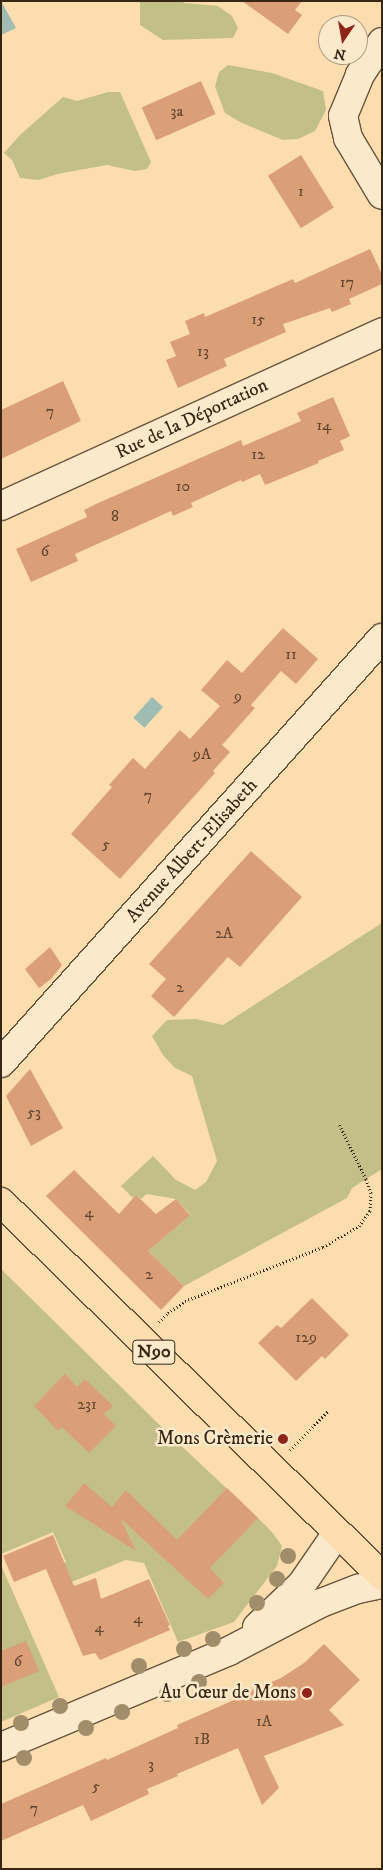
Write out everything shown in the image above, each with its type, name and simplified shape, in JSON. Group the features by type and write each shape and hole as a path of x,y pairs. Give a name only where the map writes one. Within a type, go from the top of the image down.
{"main road":[{"name":"N90","path":"1,1202 382,1576"}],"street":[{"path":"382,42 360,75 344,116 348,138 382,195"},
{"name":"Rue de la Déportation","path":"1,506 382,332"},
{"name":"Avenue Albert-Elisabeth","path":"1,1063 382,638"},
{"path":"229,1651 302,1584 337,1533"},
{"path":"1,1747 229,1651 321,1603 358,1589 382,1584"}],"path":[{"path":"142,1341 168,1313 185,1302 315,1251 359,1226 370,1211 371,1193 366,1179 338,1124"},
{"path":"272,1469 328,1411"}],"shaded area":[{"path":"140,1 183,1 184,3 218,6 232,16 238,28 233,38 163,40 140,25"},
{"path":"228,65 272,73 323,91 326,110 315,131 298,139 283,140 242,123 225,113 215,87 219,72"},
{"path":"108,92 120,92 151,162 147,169 135,171 107,165 57,174 39,180 20,178 12,160 4,153 20,135 63,97 77,101"},
{"path":"382,923 382,1169 352,1188 347,1198 184,1286 148,1251 190,1214 176,1199 147,1194 141,1199 136,1195 133,1198 121,1186 153,1156 176,1180 195,1190 206,1182 217,1161 192,1076 175,1068 163,1055 152,1036 167,1020 196,1019 223,1025"},
{"path":"1,1269 174,1439 258,1518 273,1533 282,1546 277,1566 234,1622 178,1642 144,1563 126,1560 54,1589 47,1570 66,1562 53,1532 1,1554"},
{"path":"1,1565 59,1697 1,1722"}],"water":[{"path":"1,1 16,28 1,35"},
{"path":"152,697 163,707 144,728 133,718"}],"building":[{"path":"242,1 302,1 295,10 302,15 288,34"},
{"path":"201,81 216,114 156,140 142,107"},
{"path":"301,155 334,208 301,228 268,176"},
{"path":"370,249 382,274 382,284 349,299 351,304 332,312 330,308 283,324 286,332 224,359 227,366 178,388 166,360 176,356 170,342 190,334 185,321 204,313 205,317 293,279 295,283"},
{"path":"63,381 81,421 1,459 1,410"},
{"path":"333,397 350,436 340,441 344,450 318,461 319,463 265,485 260,474 242,482 241,480 191,503 193,507 173,516 171,511 75,554 78,561 31,582 16,549 87,517 84,510 96,504 241,440 243,446 301,421 297,413"},
{"path":"283,628 318,659 296,684 281,671 251,705 255,708 222,745 230,752 213,771 215,773 120,879 71,834 112,787 109,785 133,758 145,769 180,730 190,739 220,706 201,690 227,660 242,673"},
{"path":"251,851 302,897 240,967 228,957 174,1017 151,996 166,979 149,964"},
{"path":"50,947 62,965 51,979 39,988 25,969"},
{"path":"30,1069 63,1128 31,1146 6,1096"},
{"path":"74,1170 119,1214 136,1195 156,1214 176,1199 190,1215 148,1251 184,1286 161,1310 46,1196"},
{"path":"312,1298 349,1335 325,1359 322,1356 296,1381 258,1343 277,1325 281,1328"},
{"path":"65,1374 77,1387 85,1379 113,1406 104,1414 116,1426 89,1453 62,1427 58,1431 34,1406"},
{"path":"84,1483 112,1507 126,1490 177,1540 227,1488 258,1518 210,1568 224,1583 208,1599 120,1518 136,1551 65,1506"},
{"path":"53,1535 74,1586 96,1578 101,1599 149,1579 170,1625 168,1626 170,1630 100,1660 95,1653 83,1656 46,1569 14,1582 3,1556"},
{"path":"26,1641 39,1671 1,1687 1,1651"},
{"path":"324,1644 360,1680 329,1710 344,1725 264,1756 279,1788 262,1805 238,1748 177,1774 178,1776 147,1789 149,1794 91,1821 83,1805 1,1841 1,1804 106,1758 107,1760 178,1728 177,1725 234,1700 233,1698 281,1678 304,1663"}],"place":[{"name":"Mons Crèmerie","path":"283,1439"},
{"name":"Au Cœur de Mons","path":"307,1693"}]}
